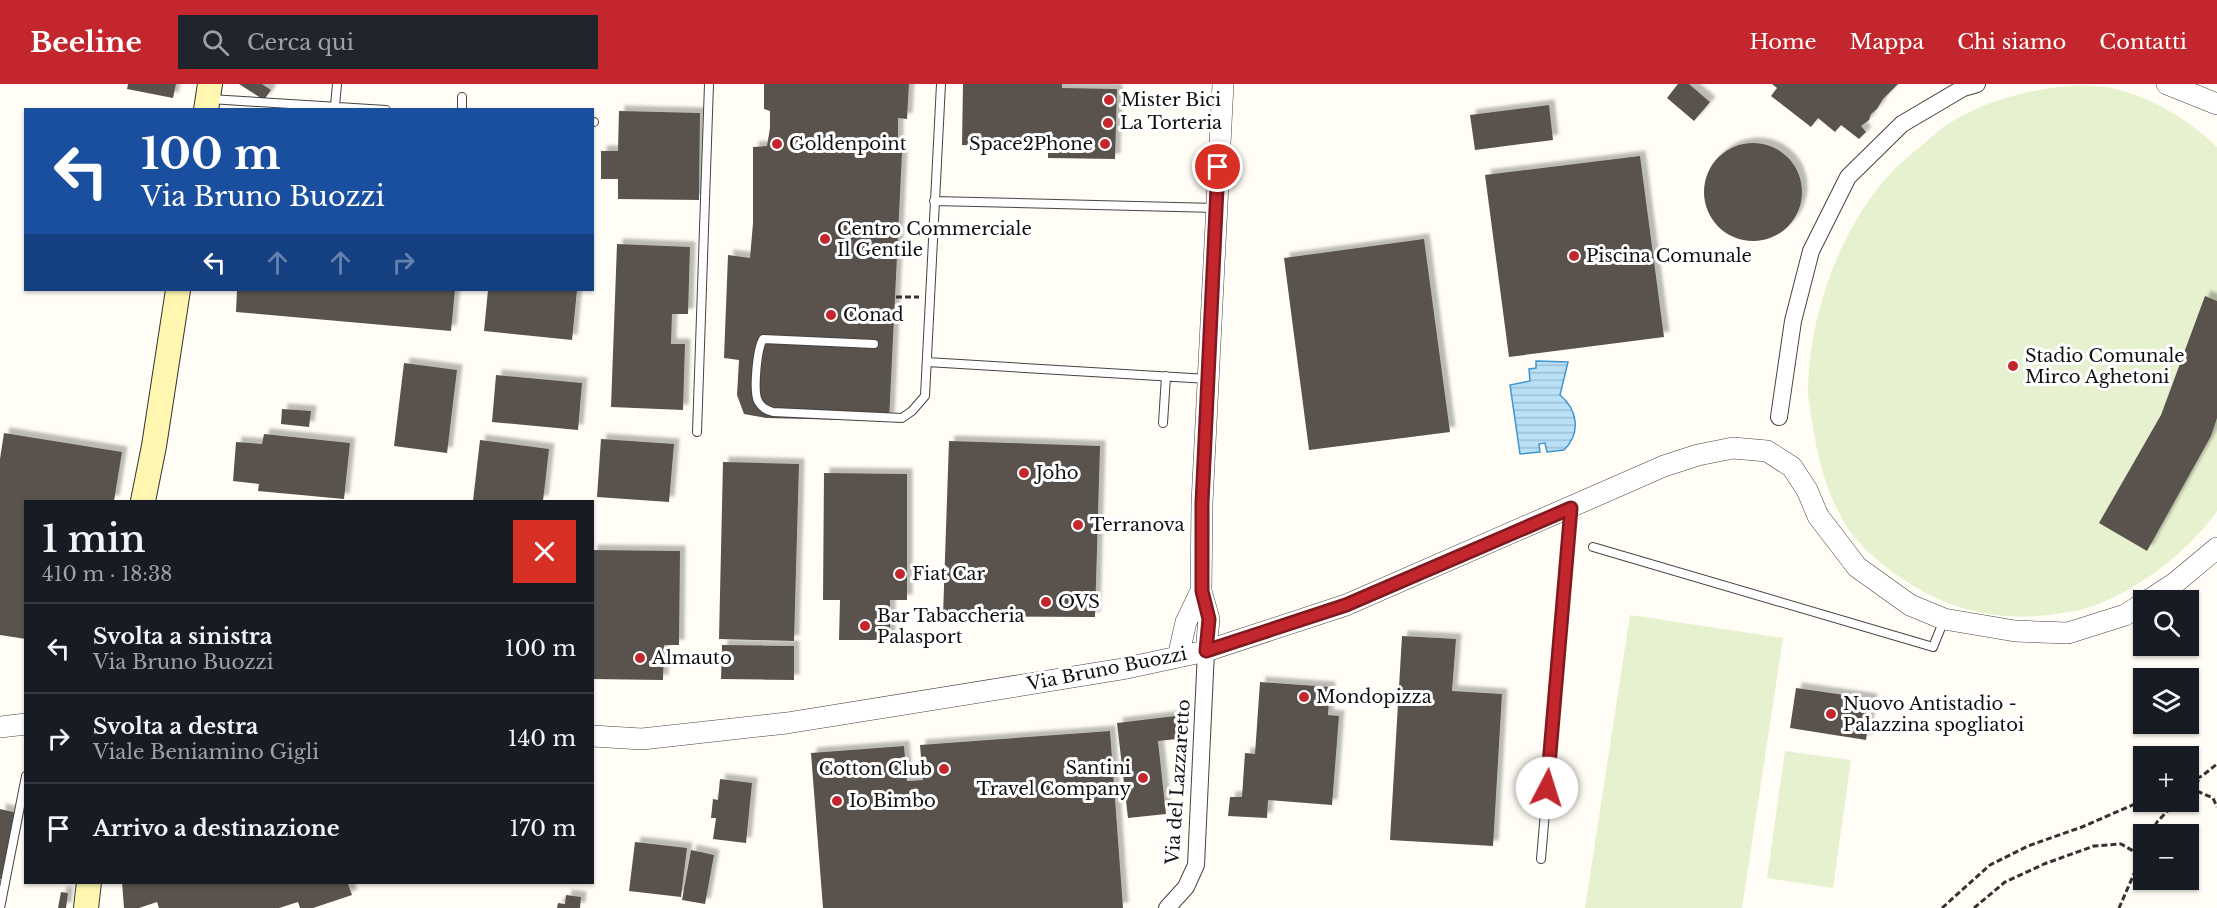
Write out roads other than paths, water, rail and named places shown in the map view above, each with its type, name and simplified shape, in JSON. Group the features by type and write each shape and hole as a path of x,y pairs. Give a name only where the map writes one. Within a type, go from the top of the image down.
{"main road":[{"path":"143,500 154,446 178,291"},
{"path":"86,908 89,884"}],"street":[{"path":"1206,651 1209,619 1202,591 1202,503 1223,84"},
{"path":"1779,417 1793,321 1811,251 1848,177 1902,124 1963,88 1977,84"},
{"path":"2167,84 2217,104"},
{"path":"2198,84 2217,104"},
{"name":"Via Bruno Buozzi","path":"594,736 642,739 787,723 1122,669 1206,651 1346,605 1664,466 1698,455 1733,448 1767,451 1792,467 1807,490 1818,516 1857,567 1910,605 1944,619"},
{"path":"2164,590 2217,548"},
{"path":"1178,657 1186,622 1202,591"},
{"path":"1944,619 2015,631 2068,633 2125,615 2133,610"},
{"name":"Via del Lazzaretto","path":"1167,908 1186,888 1196,865 1206,651"},
{"path":"0,727 24,724"}],"lane":[{"path":"335,106 338,84"},
{"path":"697,432 709,84"},
{"path":"874,344 763,339 758,352 757,399 763,408 774,412 902,418 912,411 925,396 941,84"},
{"path":"208,97 360,108"},
{"path":"462,97 462,108"},
{"path":"934,201 1216,208"},
{"path":"927,362 1208,379"},
{"path":"1163,423 1166,376"},
{"path":"1541,859 1571,508"},
{"path":"1593,547 1933,647 1944,619"},
{"path":"0,908 24,786"}],"water":[{"path":"1536,361 1568,362 1560,395 1571,408 1575,429 1564,450 1547,452 1545,443 1539,444 1540,452 1520,454 1510,385 1530,381 1529,369 1536,368"}],"place":[{"name":"Mister Bici","path":"1109,100"},
{"name":"La Torteria","path":"1108,123"},
{"name":"Goldenpoint","path":"777,144"},
{"name":"Space2Phone","path":"1105,144"},
{"name":"Centro Commerciale Il Gentile","path":"825,239"},
{"name":"Piscina Comunale","path":"1574,256"},
{"name":"Conad","path":"831,315"},
{"name":"Stadio Comunale Mirco Aghetoni","path":"2013,366"},
{"name":"Joho","path":"1024,473"},
{"name":"Terranova","path":"1078,525"},
{"name":"Fiat Car","path":"900,574"},
{"name":"OVS","path":"1046,602"},
{"name":"Bar Tabaccheria Palasport","path":"865,626"},
{"name":"Almauto","path":"640,658"},
{"name":"Mondopizza","path":"1304,697"},
{"name":"Nuovo Antistadio - Palazzina spogliatoi","path":"1831,714"},
{"name":"Cotton Club","path":"944,769"},
{"name":"Santini Travel Company","path":"1143,778"},
{"name":"Io Bimbo","path":"837,801"}]}
